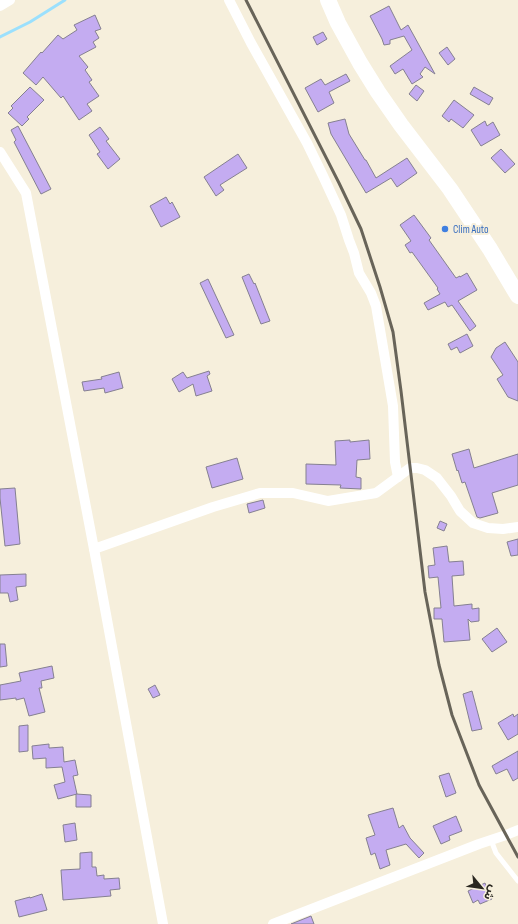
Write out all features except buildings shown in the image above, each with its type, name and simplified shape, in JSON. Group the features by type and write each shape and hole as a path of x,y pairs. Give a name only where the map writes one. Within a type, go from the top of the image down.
{"main road":[{"path":"328,0 338,23 378,92 401,125 450,189 490,249 518,296"},
{"path":"338,0 379,76 465,193 518,277"}],"street":[{"path":"0,6 10,0"},
{"path":"229,0 307,143 323,176 341,215 359,273 371,292 376,306 393,406 395,462 398,477"},
{"path":"0,152 26,193 94,549 163,924"},
{"path":"94,549 213,507 260,493 293,493 328,501 376,493 410,468 425,470 437,478 460,511 473,523 488,528 503,529 518,527"},
{"path":"273,924 518,830"}],"lane":[{"path":"491,840 496,853 518,881"}],"waterway":[{"path":"0,37 30,22 65,0"}],"railway":[{"path":"246,0 361,229 380,287 393,332 425,592 439,665 452,715 479,785 518,857"}],"place":[{"name":"Clim Auto","path":"445,229"}]}
